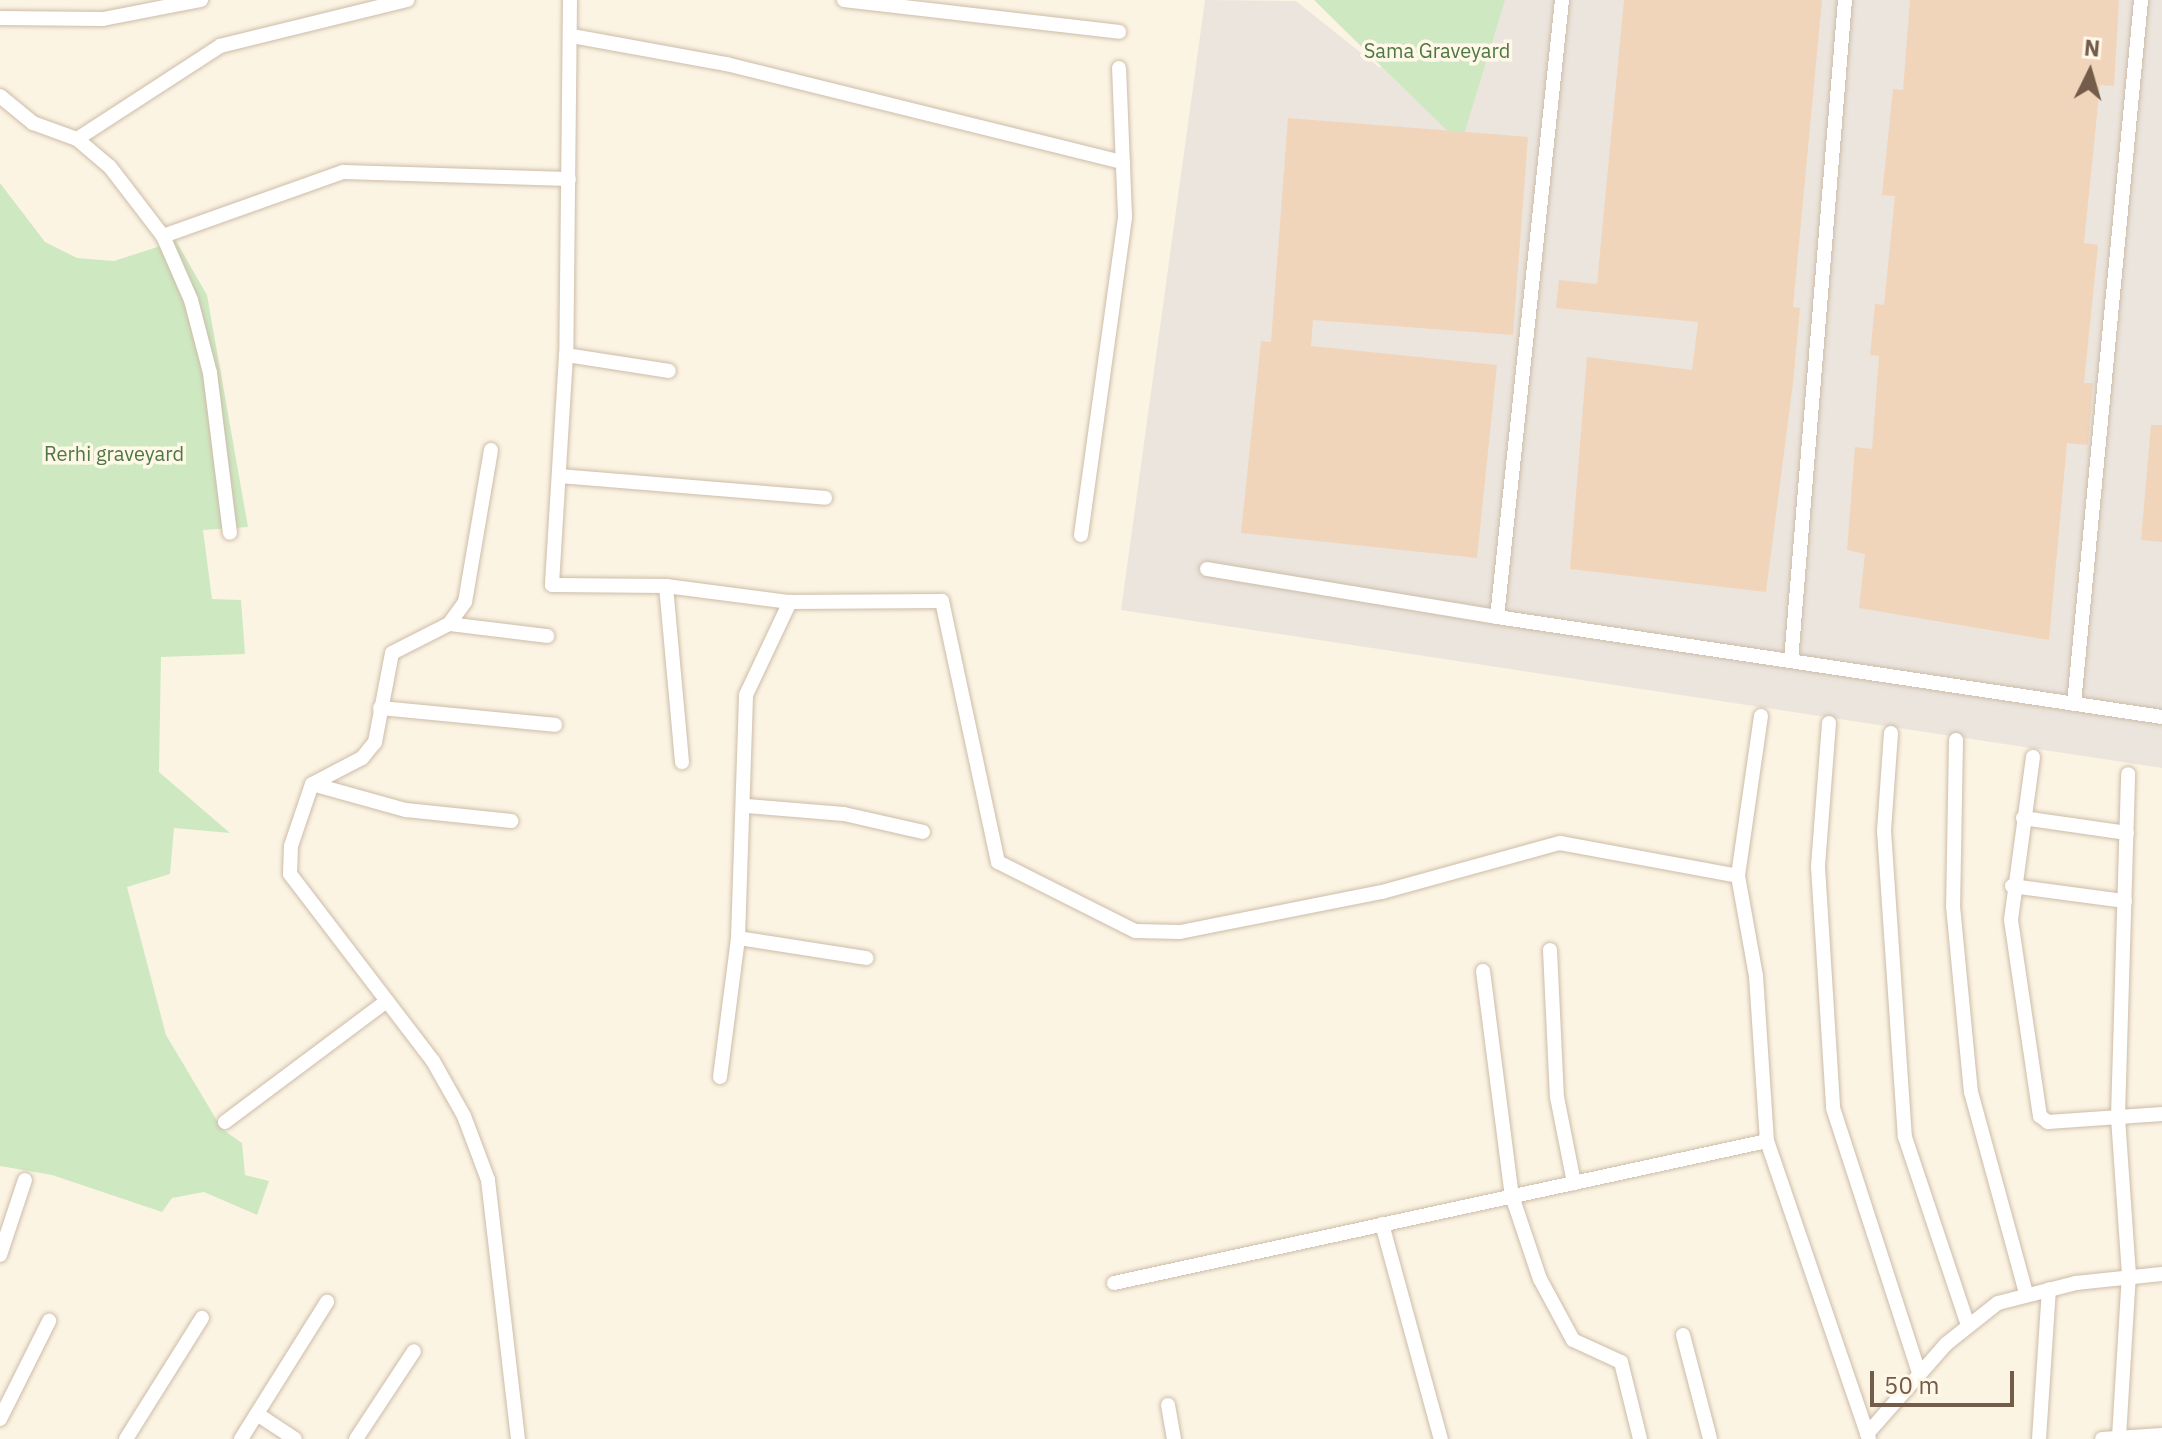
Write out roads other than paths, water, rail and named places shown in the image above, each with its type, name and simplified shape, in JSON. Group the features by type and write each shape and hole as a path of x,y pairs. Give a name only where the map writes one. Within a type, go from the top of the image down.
{"street":[{"path":"0,18 103,19 201,0"},
{"path":"77,139 220,46 407,0"},
{"path":"570,0 572,36 566,355 552,585 666,586 790,602 942,601 998,862 1135,931 1180,932 1382,892 1560,843 1738,876"},
{"path":"844,0 1119,32"},
{"path":"1497,617 1562,0"},
{"path":"1791,661 1845,0"},
{"path":"2074,704 2141,0"},
{"path":"572,36 726,64 1123,162"},
{"path":"1081,535 1125,216 1119,68"},
{"path":"0,96 33,123 77,139 110,167 163,236 191,300 210,373 230,533"},
{"path":"163,236 343,172 569,179"},
{"path":"566,355 669,371"},
{"path":"491,450 465,602 449,624 392,653 375,742 362,758 312,784 291,846 290,874 433,1061 488,1180 518,1439"},
{"path":"560,476 825,498"},
{"path":"1207,569 1497,617 2162,717"},
{"path":"666,586 682,762"},
{"path":"720,1077 738,938 747,806 746,695 790,602"},
{"path":"449,624 547,636"},
{"path":"380,708 555,725"},
{"path":"1761,716 1738,876 1756,976 1767,1141 1868,1437"},
{"path":"1829,723 1818,867 1833,1108 1919,1373"},
{"path":"1891,733 1884,831 1905,1137 1968,1325"},
{"path":"1956,740 1953,906 1971,1092 2026,1293"},
{"path":"2033,757 2012,886 2012,942 2040,1116 2048,1122 2162,1114"},
{"path":"2119,1438 2129,1275 2118,1116 2128,774"},
{"path":"312,784 406,810 511,821"},
{"path":"747,806 844,814 923,832"},
{"path":"2023,818 2127,833"},
{"path":"2012,886 2125,901"},
{"path":"738,938 866,958"},
{"path":"1550,950 1557,1097 1574,1183"},
{"path":"1483,971 1512,1196 1540,1279 1573,1340 1621,1362 1640,1439"},
{"path":"225,1122 387,1001"},
{"path":"1114,1283 1767,1141"},
{"path":"0,1255 25,1180"},
{"path":"1382,1224 1441,1439"},
{"path":"1868,1437 1919,1373 1968,1325 2026,1293 2129,1275 2162,1274"},
{"path":"2039,1439 2049,1289"},
{"path":"241,1439 327,1302"},
{"path":"126,1439 202,1318"},
{"path":"0,1419 49,1321"},
{"path":"1683,1335 1710,1439"},
{"path":"356,1439 414,1351"},
{"path":"1168,1405 1174,1439"},
{"path":"257,1414 295,1439"},
{"path":"2102,1439 2156,1437"}],"park label":[{"name":"Sama Graveyard","path":"1437,50"},
{"name":"Rerhi graveyard","path":"114,453"}]}
